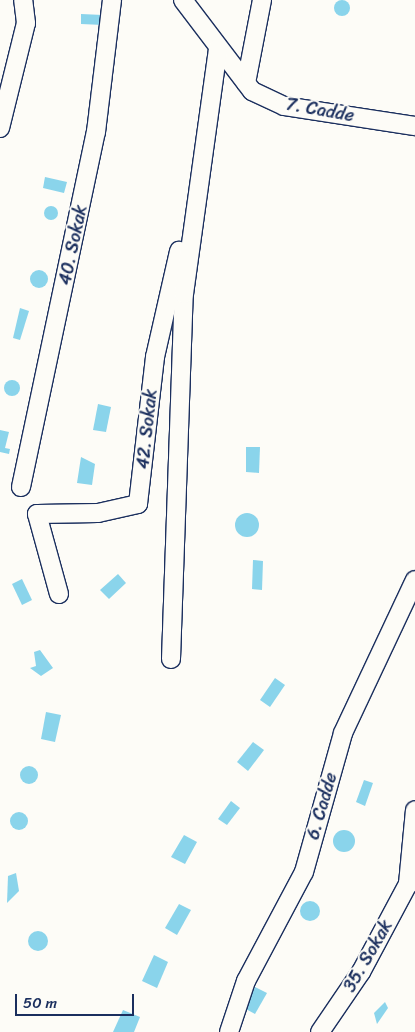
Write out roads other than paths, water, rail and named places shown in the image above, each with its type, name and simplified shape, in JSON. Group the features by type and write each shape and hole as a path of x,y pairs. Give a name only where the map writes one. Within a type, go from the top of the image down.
{"street":[{"path":"0,128 26,23 23,0"},
{"name":"40. Sokak","path":"21,487 96,132 112,0"},
{"name":"7. Cadde","path":"183,0 246,84 284,106 415,126"},
{"path":"246,84 262,0"},
{"name":"42. Sokak","path":"172,659 184,294 197,173 218,48"},
{"name":"42. Sokak","path":"59,594 37,514 98,513 138,504 154,357 197,173"},
{"name":"6. Cadde","path":"229,1032 246,980 304,872 343,733 415,580"},
{"path":"412,882 415,810"},
{"name":"35. Sokak","path":"320,1032 361,972 412,882"}],"water":[{"path":"339,0 345,0 350,5 348,14 339,16 334,11 334,5"},
{"path":"81,14 103,15 103,25 81,24"},
{"path":"45,177 67,182 64,193 43,188"},
{"path":"51,206 56,208 58,213 56,218 51,220 46,218 44,213 46,208"},
{"path":"39,270 45,273 48,279 45,285 39,288 33,285 30,279 33,273"},
{"path":"20,308 29,311 20,340 13,338"},
{"path":"9,380 15,380 20,385 18,394 9,396 4,391 4,385"},
{"path":"98,404 111,407 106,432 93,430"},
{"path":"0,430 9,432 5,448 10,449 9,454 0,452"},
{"path":"246,447 260,447 259,473 246,472"},
{"path":"81,457 95,464 92,485 77,483"},
{"path":"247,513 255,517 259,525 255,533 247,537 239,533 235,525 239,517"},
{"path":"253,560 263,561 262,590 252,589"},
{"path":"118,574 126,583 109,599 100,590"},
{"path":"22,579 32,600 22,605 12,584"},
{"path":"40,650 53,668 41,676 30,668 36,666 34,652"},
{"path":"275,678 285,685 270,707 260,700"},
{"path":"46,712 61,715 55,742 41,739"},
{"path":"253,742 264,750 248,771 237,762"},
{"path":"29,766 35,769 38,775 35,781 29,784 23,781 20,775 23,769"},
{"path":"364,780 373,783 365,806 356,802"},
{"path":"231,801 240,808 227,825 218,819"},
{"path":"19,812 25,815 28,821 25,827 19,830 13,827 10,821 13,815"},
{"path":"344,830 352,833 355,841 352,849 344,852 336,849 333,841 336,833"},
{"path":"184,835 197,842 185,864 171,857"},
{"path":"16,873 19,891 7,903 8,876"},
{"path":"306,901 314,901 320,907 320,915 314,921 306,921 300,915 300,907"},
{"path":"179,904 191,910 177,935 165,928"},
{"path":"38,931 45,934 48,941 45,948 38,951 31,948 28,941 31,934"},
{"path":"154,955 168,962 157,988 142,981"},
{"path":"255,987 267,993 255,1014 244,1008"},
{"path":"385,1002 388,1008 377,1024 374,1013"},
{"path":"123,1010 140,1017 134,1032 113,1032"}]}
